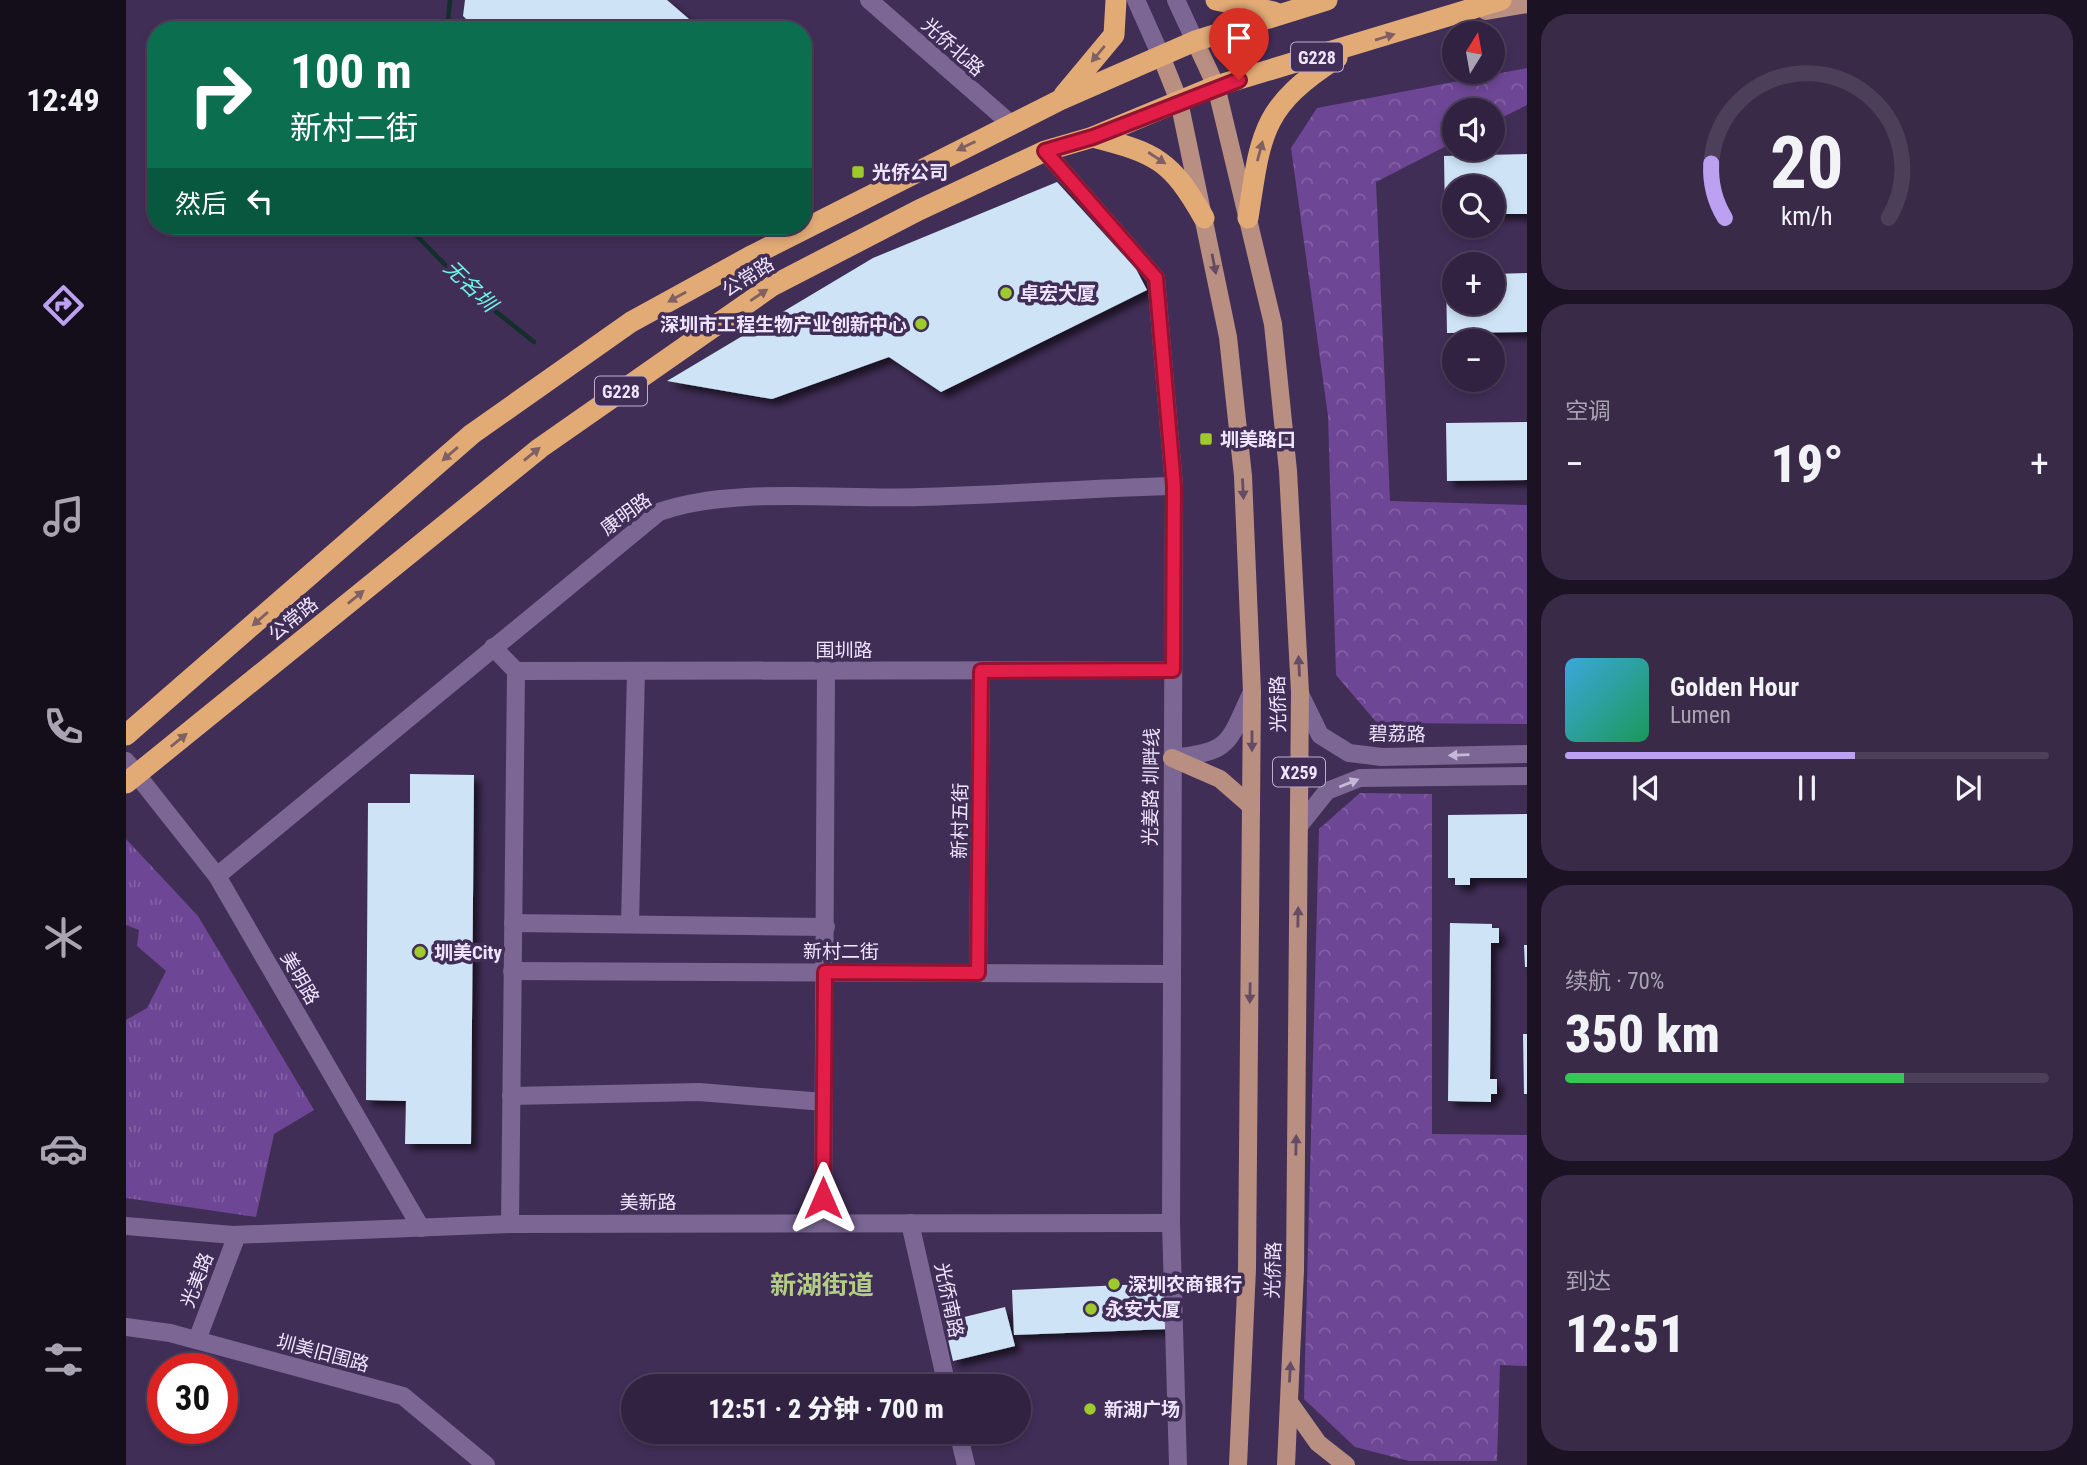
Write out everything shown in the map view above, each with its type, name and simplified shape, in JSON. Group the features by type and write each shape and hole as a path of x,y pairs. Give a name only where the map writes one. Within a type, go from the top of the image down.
{"highway":[{"path":"1060,100 1114,35 1116,0"},
{"path":"1216,0 1283,13"},
{"name":"公常路","path":"812,225 1060,100 1195,41 1327,0"},
{"name":"公常路","path":"130,773 540,447 772,286 919,210 1045,151 1093,137 1216,86 1357,46 1501,0"},
{"path":"1248,218 1258,156 1271,116 1301,81 1357,46"},
{"path":"1093,137 1144,150 1166,164 1188,190 1204,218"},
{"name":"公常路","path":"126,735 472,434 631,322 792,235"}],"main road":[{"path":"1455,16 1527,4"},
{"name":"光侨路","path":"1195,41 1216,86 1273,324 1283,404 1300,692 1294,1270 1286,1465"},
{"name":"光侨路","path":"1161,56 1179,102 1228,337 1237,404 1252,692 1247,1269 1238,1465"},
{"path":"1172,758 1220,779 1251,806"},
{"path":"1289,1402 1318,1443 1346,1465"}],"street":[{"name":"光侨北路","path":"869,0 1011,124"},
{"name":"光侨路","path":"1136,0 1161,56"},
{"name":"光侨路","path":"1176,0 1195,41"},
{"name":"光姜路 圳畔线","path":"1045,151 1156,278 1174,486 1171,1223 1178,1465"},
{"name":"康明路","path":"217,876 659,512 684,503 718,499 920,497 1072,488 1174,486"},
{"path":"493,648 516,671 510,1224"},
{"name":"围圳路","path":"516,671 1173,670"},
{"path":"630,924 636,671"},
{"path":"823,1223 826,671"},
{"name":"新村五街","path":"978,973 981,671"},
{"path":"1172,758 1216,751 1230,737 1252,692"},
{"name":"碧荔路","path":"1300,692 1320,736 1349,753 1382,757 1527,754"},
{"name":"美明路","path":"130,773 217,876 421,1228"},
{"path":"1299,826 1327,792 1360,778 1527,776"},
{"path":"513,923 826,927"},
{"name":"新村二街","path":"512,971 1170,974"},
{"path":"511,1096 699,1092 824,1102"},
{"name":"光侨南路","path":"910,1223 944,1374"},
{"name":"美新路","path":"126,1226 237,1235 510,1224 1171,1223"},
{"name":"光美路","path":"197,1340 237,1235"},
{"name":"圳美旧围路","path":"126,1327 197,1340 403,1396 486,1465"},
{"path":"961,1444 966,1465"}],"green space":[{"path":"1527,68 1527,105 1505,116 1505,98 1442,98 1442,148 1376,182 1390,501 1527,505 1527,724 1377,723 1336,675 1328,416 1291,148 1317,108 1443,84 1505,84 1505,72"},
{"path":"1360,793 1432,794 1432,1134 1527,1135 1527,1366 1500,1365 1497,1461 1409,1461 1355,1447 1304,1399 1319,829"},
{"path":"126,839 198,916 314,1110 274,1134 256,1217 126,1198 126,1020 147,1008 166,971 137,946 139,930 126,925"}],"building":[{"path":"465,0 667,0 689,19 468,21 463,16"},
{"path":"1527,154 1527,214 1505,214 1505,175 1444,175 1444,161 1505,161 1505,155"},
{"name":"深圳市工程生物产业创新中心","path":"1057,182 1136,269 1147,290 941,392 889,357 772,399 667,381 873,258"},
{"path":"1527,273 1527,332 1505,332 1505,329 1447,329 1447,315 1505,315 1505,274"},
{"path":"1527,422 1527,480 1447,481 1446,423"},
{"name":"圳美City","path":"410,774 474,775 471,1144 405,1144 406,1101 366,1100 368,803 410,803"},
{"path":"1527,814 1527,878 1470,878 1470,885 1455,885 1455,878 1448,878 1448,815"},
{"path":"1450,923 1492,924 1492,928 1499,928 1499,943 1491,943 1490,1079 1497,1079 1497,1094 1491,1094 1491,1102 1448,1101"},
{"path":"1524,945 1527,945 1527,967 1525,967"},
{"path":"1523,1034 1527,1034 1527,1094 1524,1094"},
{"name":"永安大厦","path":"1167,1283 1169,1329 1014,1335 1012,1290"},
{"path":"1005,1307 1015,1346 953,1361 944,1322"}],"waterway":[{"name":"无名圳","path":"448,21 450,0"},
{"name":"无名圳","path":"416,235 474,294 534,342"}],"place":[{"name":"光侨公司","path":"858,172"},
{"name":"卓宏大厦","path":"1006,293"},
{"name":"深圳市工程生物产业创新中心","path":"921,324"},
{"name":"圳美路口","path":"1206,439"},
{"name":"圳美City","path":"420,952"},
{"name":"深圳农商银行","path":"1114,1284"},
{"name":"永安大厦","path":"1091,1309"},
{"name":"新湖广场","path":"1090,1409"}],"district":[{"name":"新湖街道","path":"822,1285"}],"route":[{"path":"823,1198 825,972 978,973 981,671 1173,670 1174,486 1156,278 1045,151 1093,137 1216,86 1239,80"}]}
